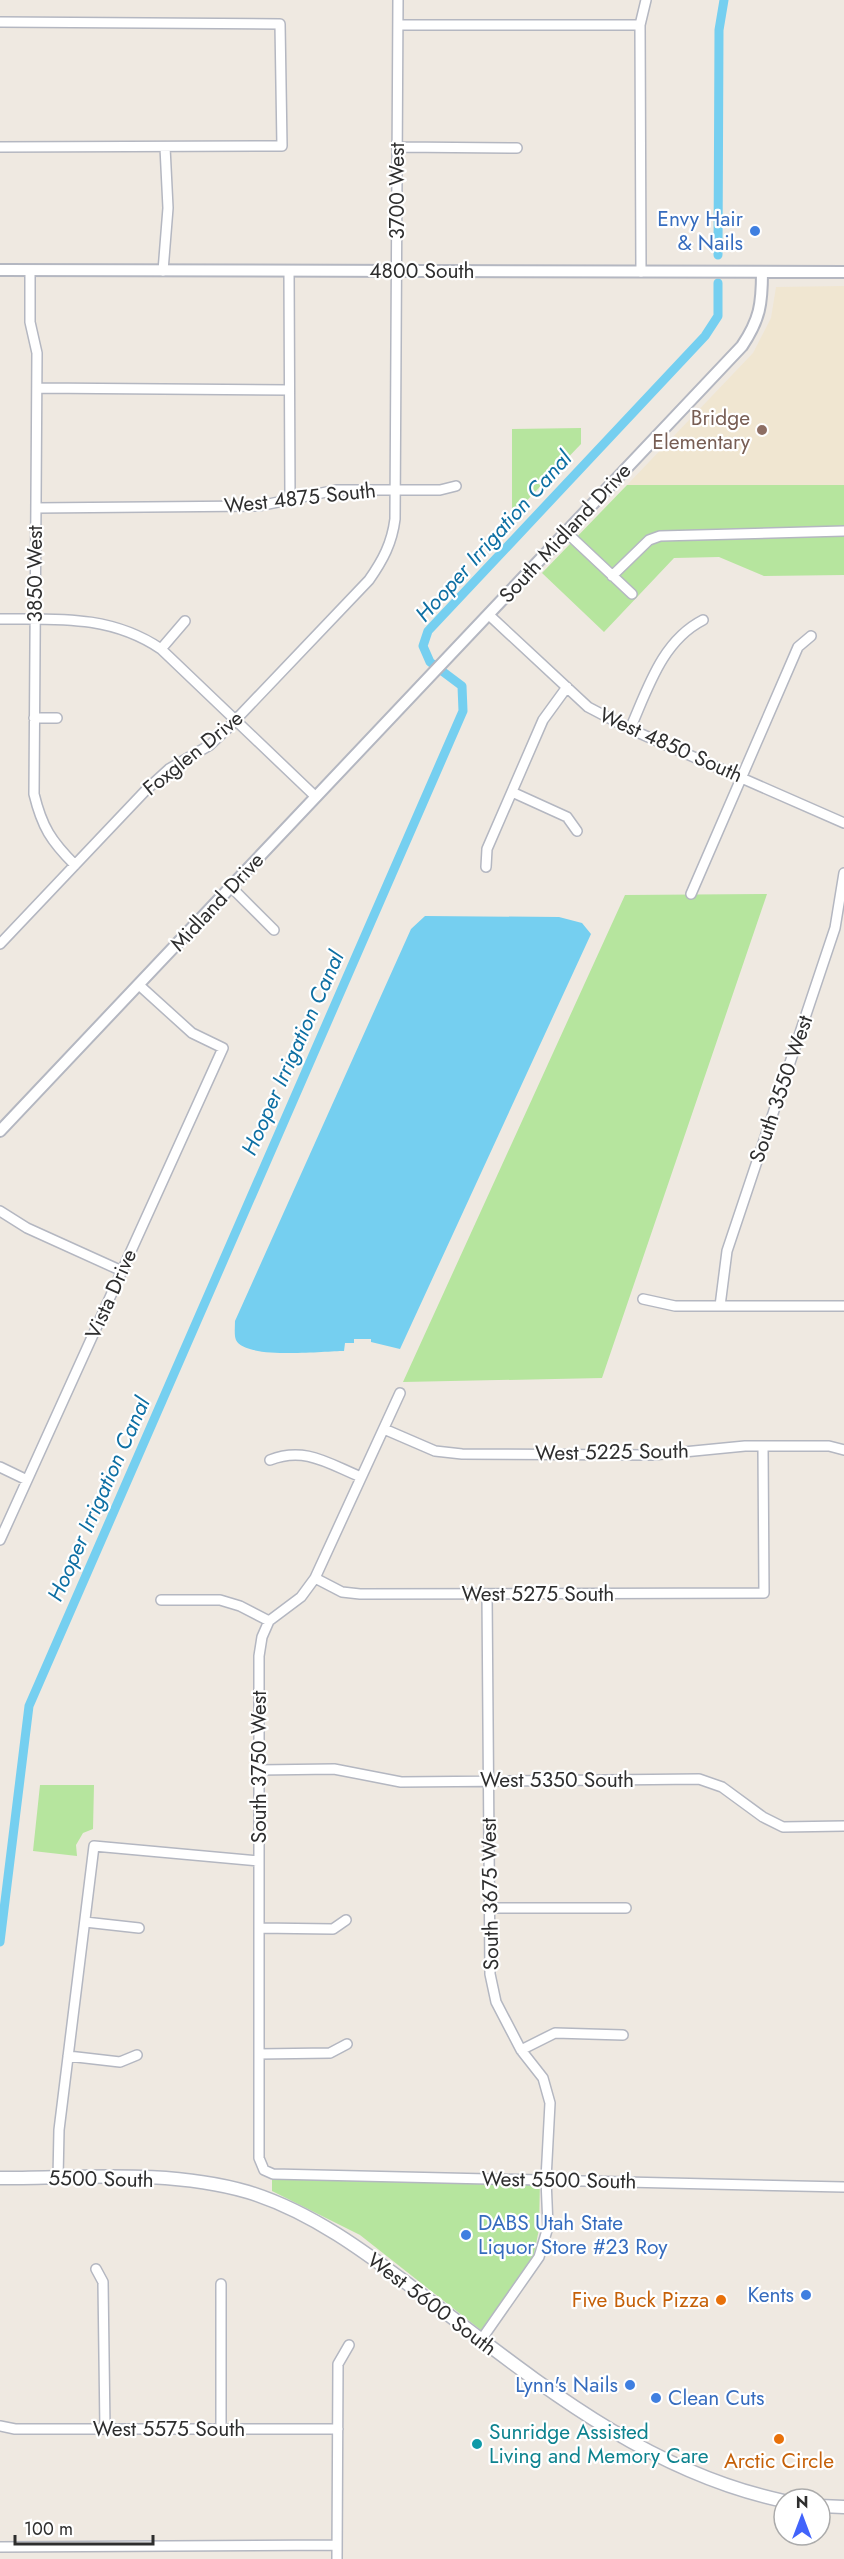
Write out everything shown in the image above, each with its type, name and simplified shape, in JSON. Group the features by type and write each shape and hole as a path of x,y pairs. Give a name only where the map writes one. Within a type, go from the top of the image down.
{"main road":[{"name":"5500 South","path":"0,2178 152,2178 203,2182"},
{"name":"West 5600 South","path":"203,2182 248,2192 294,2210 348,2241 566,2404 656,2456 726,2485 772,2498"}],"street":[{"name":"3700 West","path":"395,490 398,0"},
{"path":"641,272 640,25 646,0"},
{"path":"0,22 280,24 282,146 0,147"},
{"path":"398,25 640,25"},
{"path":"163,271 164,234 168,208 165,147"},
{"path":"398,147 517,148"},
{"name":"4800 South","path":"0,270 844,272"},
{"name":"3850 West","path":"30,271 30,322 37,353 34,794 41,822 52,842 75,866"},
{"path":"289,271 290,499"},
{"name":"South Midland Drive","path":"433,673 742,346 755,328 761,307 762,272"},
{"path":"37,388 289,390"},
{"name":"West 4875 South","path":"36,508 259,506 336,490 440,490 456,486"},
{"name":"Foxglen Drive","path":"0,944 169,769 210,745 236,721 369,580 382,562 392,540 395,490"},
{"path":"612,576 649,540 660,536 844,531"},
{"path":"566,532 632,594"},
{"name":"West 4850 South","path":"489,615 588,707 630,729 844,823"},
{"path":"0,619 102,622 142,636 161,649 316,797"},
{"path":"161,649 185,621"},
{"path":"630,729 659,663 685,629 703,621"},
{"path":"691,894 798,647 812,636"},
{"name":"Midland Drive","path":"0,1131 433,673"},
{"path":"486,867 487,849 543,720 567,687"},
{"path":"34,718 57,718"},
{"path":"512,792 567,817 577,831"},
{"name":"South 3550 West","path":"720,1306 727,1251 835,928 844,873"},
{"path":"231,887 274,930"},
{"name":"Vista Drive","path":"0,1540 223,1048 192,1032 139,985"},
{"path":"0,1210 27,1228 122,1271"},
{"path":"643,1299 675,1306 844,1306"},
{"path":"161,1600 220,1600 240,1606 269,1621 301,1597 315,1578 400,1393"},
{"name":"West 5225 South","path":"384,1429 435,1451 462,1454 653,1455 763,1446 829,1446 844,1450"},
{"name":"West 5275 South","path":"315,1578 342,1592 360,1594 764,1593 763,1446"},
{"path":"270,1460 286,1454 305,1454 361,1477"},
{"path":"0,1467 27,1480"},
{"name":"South 3675 West","path":"482,2340 539,2257 548,2227 546,2179 550,2103 543,2078 521,2050 496,2002 490,1974 487,1594"},
{"name":"South 3750 West","path":"269,1621 262,1637 259,1656 258,2158 264,2170 273,2174"},
{"name":"West 5350 South","path":"259,1770 334,1769 401,1782 699,1779 722,1787 763,1817 783,1827 844,1826"},
{"path":"58,2178 59,2130 94,1846 259,1861"},
{"path":"490,1908 626,1908"},
{"path":"259,1928 333,1929 346,1920"},
{"path":"85,1922 139,1928"},
{"path":"521,2050 555,2033 624,2035"},
{"path":"259,2054 330,2053 347,2044"},
{"path":"68,2056 120,2062 137,2055"},
{"name":"West 5500 South","path":"273,2174 844,2187"},
{"path":"96,2269 103,2282 105,2429"},
{"path":"221,2284 221,2429"},
{"path":"338,2559 338,2364 348,2345"},
{"name":"West 5575 South","path":"0,2426 15,2429 338,2429"},
{"path":"0,2547 338,2545"}],"shaded area":[{"name":"Bridge Elementary","path":"844,286 844,485 627,485 753,353 771,318 776,287"}],"green space":[{"path":"581,428 581,444 512,516 512,429"},
{"path":"627,485 844,485 844,575 764,576 719,557 674,558 604,632 542,573"},
{"path":"767,894 602,1378 403,1382 625,895"},
{"path":"40,1785 94,1785 93,1829 83,1833 76,1845 77,1856 33,1851"},
{"path":"272,2179 540,2180 539,2229 532,2264 482,2331 360,2235 272,2191"}],"water":[{"path":"425,916 559,917 582,923 591,934 400,1349 371,1342 371,1339 354,1339 354,1343 345,1343 344,1351 286,1353 254,1350 243,1346 235,1338 235,1321 411,929"}],"waterway":[{"name":"Hooper Irrigation Canal","path":"718,255 719,30 724,0"},
{"name":"Hooper Irrigation Canal","path":"0,1942 29,1706 463,711 462,686 430,662 423,646 428,631 705,336 718,316 718,283"}],"place":[{"name":"Envy Hair & Nails","path":"755,231"},
{"name":"Bridge Elementary","path":"762,430"},
{"name":"DABS Utah State Liquor Store #23 Roy","path":"466,2235"},
{"name":"Kents","path":"806,2295"},
{"name":"Five Buck Pizza","path":"721,2300"},
{"name":"Lynn's Nails","path":"630,2385"},
{"name":"Clean Cuts","path":"656,2398"},
{"name":"Arctic Circle","path":"779,2439"},
{"name":"Sunridge Assisted Living and Memory Care","path":"477,2444"}]}
